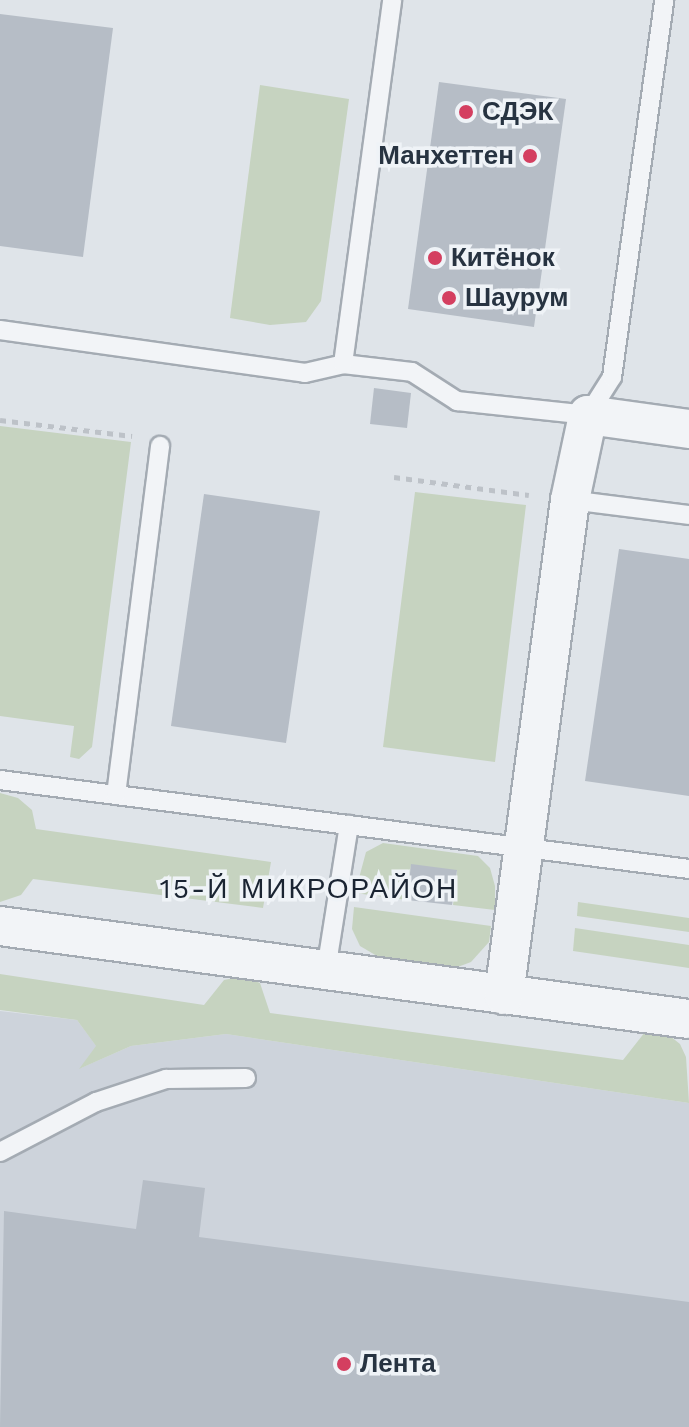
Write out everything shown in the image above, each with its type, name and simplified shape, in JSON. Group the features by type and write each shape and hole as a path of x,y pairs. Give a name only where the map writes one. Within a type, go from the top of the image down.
{"street":[{"path":"504,995 570,500 588,415 689,429"},
{"path":"0,926 689,1019"}],"lane":[{"path":"343,364 392,0"},
{"path":"0,330 305,373 343,364 412,372 457,401 588,415 612,377 664,0"},
{"path":"116,795 160,446"},
{"path":"570,500 689,515"},
{"path":"0,780 689,869"},
{"path":"326,970 349,825"},
{"path":"0,1152 96,1102 166,1079 246,1078"}],"path":[{"path":"0,420 132,436"},
{"path":"394,477 570,500"}],"shaded area":[{"path":"0,1011 77,1020 97,1047 81,1068 131,1046 226,1034 689,1103 689,1427 0,1427"}],"green space":[{"path":"260,85 349,99 321,301 306,322 270,325 230,318"},
{"path":"0,426 131,442 92,747 79,759 70,757 74,726 0,716"},
{"path":"415,492 526,505 495,762 383,747"},
{"path":"0,793 18,798 32,810 36,829 271,862 263,908 33,879 21,895 0,902"},
{"path":"383,843 478,856 490,868 495,886 495,910 453,905 457,871 411,865 407,900 355,893 366,852"},
{"path":"578,902 689,918 689,932 577,916"},
{"path":"354,907 491,926 489,942 471,962 455,968 377,956 360,946 352,929"},
{"path":"575,928 689,945 689,968 573,951"},
{"path":"0,974 204,1005 224,980 244,976 260,983 270,1013 623,1060 645,1032 665,1032 680,1044 686,1057 689,1103 226,1034 131,1046 79,1069 96,1046 77,1020 0,1010"}],"building":[{"path":"0,14 113,28 83,257 0,246"},
{"path":"439,82 566,99 534,327 408,309"},
{"path":"374,388 411,393 407,428 370,424"},
{"path":"204,494 320,511 286,743 171,726"},
{"path":"619,549 689,559 689,796 585,781"},
{"path":"411,864 457,870 452,905 407,900"},
{"name":"Лента","path":"143,1180 205,1188 199,1237 689,1302 689,1427 0,1427 4,1211 136,1229"}],"place":[{"name":"СДЭК","path":"466,112"},
{"name":"Манхеттен","path":"530,156"},
{"name":"Китёнок","path":"435,258"},
{"name":"Шаурум","path":"449,298"},
{"name":"Лента","path":"344,1364"}],"district":[{"name":"15-Й МИКРОРАЙОН","path":"309,889"}]}
